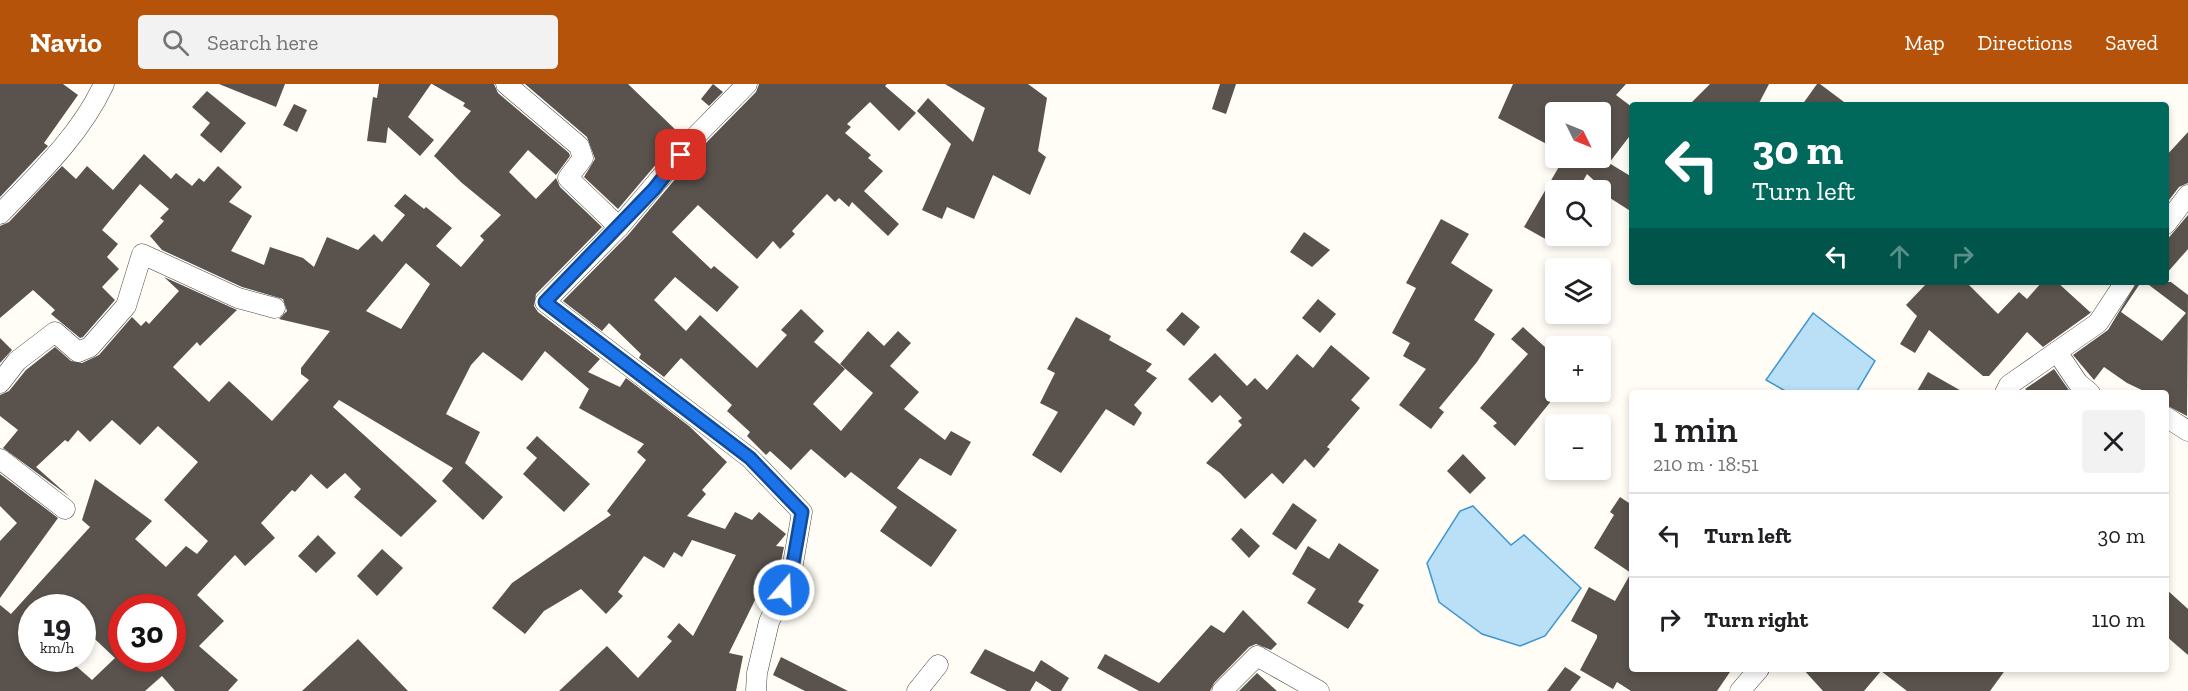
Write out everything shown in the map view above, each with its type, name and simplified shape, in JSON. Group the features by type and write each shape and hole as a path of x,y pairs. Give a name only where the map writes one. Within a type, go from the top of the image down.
{"street":[{"path":"0,214 47,166 98,98 104,84"},
{"path":"507,84 579,146 584,158 568,178 619,227"},
{"path":"747,84 695,138 619,227 545,302 734,445 802,512 791,575 769,621 757,673 756,691"},
{"path":"2169,220 2188,195"},
{"path":"0,383 17,362 55,332 78,352 90,347 126,306 142,254 238,298 274,308"},
{"path":"2006,390 2009,385 2098,323 2123,285"},
{"path":"2057,352 2078,383 2086,390"},
{"path":"2169,419 2188,431"},
{"path":"0,459 65,509"},
{"path":"1222,691 1257,656 1318,691"},
{"path":"917,691 938,665"},
{"path":"1740,691 1756,672"}],"water":[{"path":"1813,313 1875,361 1858,390 1784,390 1766,380"},
{"path":"1473,506 1511,545 1524,535 1581,588 1545,636 1520,646 1482,634 1439,602 1427,563 1460,511"}],"building":[{"path":"0,84 63,84 78,95 44,143 48,146 0,197"},
{"path":"219,84 285,84 276,107"},
{"path":"379,84 431,84 408,117 434,140 420,156 388,127 386,143 367,141 373,97 377,98"},
{"path":"432,84 494,84 498,93 569,153 570,156 556,175 528,150 509,172 536,199 556,178 560,187 602,227 536,294 534,306 538,312 600,359 588,372 620,387 626,378 689,426 727,462 702,490 706,494 687,516 725,529 735,512 752,520 759,512 786,534 776,546 784,547 779,571 765,602 756,598 729,653 743,656 736,691 559,691 607,646 638,678 672,641 667,637 679,623 693,636 736,555 692,540 682,557 674,552 664,568 644,556 618,592 623,596 606,614 581,589 544,611 525,634 492,608 512,583 611,515 607,511 646,460 637,452 644,444 579,408 589,389 545,351 522,381 483,352 471,365 446,414 480,432 465,463 503,497 483,520 442,481 453,468 339,400 333,407 437,501 401,537 354,497 361,489 345,473 327,489 311,474 295,492 292,490 261,523 275,538 245,566 235,555 197,595 224,621 199,646 238,680 228,691 175,691 162,676 145,691 0,691 0,605 11,614 18,606 18,672 83,672 92,680 108,665 108,672 186,672 186,594 108,594 108,651 96,640 96,594 29,594 90,527 82,520 95,479 152,521 135,539 166,567 186,546 197,554 208,541 164,500 198,462 158,426 140,445 112,420 90,442 78,430 68,442 65,440 36,467 70,497 3,448 18,430 0,416 0,395 9,391 26,370 55,347 71,361 82,363 99,355 132,317 141,326 146,321 149,324 179,291 164,277 237,310 200,346 197,342 173,367 209,402 229,381 272,421 309,380 301,374 301,368 330,331 279,319 287,311 283,299 242,287 162,250 150,236 164,221 160,218 169,209 140,184 102,230 118,244 107,257 119,269 102,287 115,300 83,337 80,338 51,314 55,310 33,290 0,318 0,226 9,222 62,166 76,179 87,166 113,190 144,154 171,179 176,173 192,186 199,178 204,182 218,166 242,187 229,202 252,216 231,251 264,265 270,247 303,258 314,267 327,237 358,250 374,234 382,242 405,215 394,206 405,194 452,228 436,246 461,267 484,240 480,236 501,215 434,156 471,111 463,106 465,103","holes":["406,263 430,284 401,329 366,311"]},
{"path":"525,84 628,84 681,135 618,209 584,177 595,159 587,137"},
{"path":"713,84 723,92 709,106 701,99"},
{"path":"759,84 887,84 885,86 916,113 899,131 870,102 847,124 851,127 845,133 871,155 868,158 883,171 864,191 899,224 888,236 852,202 849,207 839,198 835,202 827,194 792,231 795,234 780,249 773,241 757,259 698,205 672,232 711,269 714,266 739,287 717,312 675,277 654,300 686,331 700,315 757,368 787,335 781,330 801,309 824,331 814,342 845,369 813,404 841,431 873,393 840,364 868,331 884,346 898,331 911,343 890,366 919,392 904,409 945,440 951,431 971,442 951,476 920,458 897,488 957,530 931,567 880,531 897,507 851,472 845,478 811,449 791,470 770,451 766,455 747,436 750,432 727,411 732,405 681,358 664,377 639,358 641,354 609,323 602,331 563,301 628,235 704,145 756,92"},
{"path":"945,84 1028,84 1047,98 1038,151 1046,157 1030,195 993,175 974,219 947,207 942,219 922,210 951,144 917,111 928,98 973,142 985,108"},
{"path":"1220,84 1236,84 1226,114 1212,109"},
{"path":"1513,84 1626,84 1616,95 1629,105 1629,137 1611,160 1611,102 1545,102 1545,143 1498,118"},
{"path":"1710,84 1769,84 1760,102 1692,102"},
{"path":"1817,84 1820,84 1844,102 1804,102"},
{"path":"207,91 246,123 221,153 200,135 210,123 192,107"},
{"path":"294,104 307,110 297,132 283,125"},
{"path":"2188,132 2188,183 2179,187 2169,200 2169,153"},
{"path":"1611,164 1629,175 1629,210 1611,199 1611,180 1594,180 1587,174 1584,180 1551,180 1558,168 1611,168"},
{"path":"1545,191 1545,239 1524,227"},
{"path":"2188,215 2188,249 2169,271 2169,237"},
{"path":"1441,219 1469,234 1451,263 1493,290 1474,320 1495,334 1477,362 1439,408 1444,412 1431,429 1399,405 1426,369 1403,356 1410,343 1392,333 1416,288 1406,283"},
{"path":"1304,232 1330,250 1312,267 1290,252"},
{"path":"2171,282 2188,295 2187,416 2169,407 2169,390 2142,390 2104,367 2094,380 2073,355 2108,330 2135,285 2139,285 2121,312 2162,341 2186,313 2149,285 2169,285"},
{"path":"1925,285 1969,285 1998,314 2019,292 2027,299 2039,285 2060,285 2090,312 2092,311 2043,347 2027,332 1989,376 1983,376 1929,330 1915,353 1900,344 1917,316 1906,305"},
{"path":"1318,299 1336,314 1320,333 1302,318"},
{"path":"1182,312 1200,327 1184,346 1166,330"},
{"path":"1076,317 1111,336 1109,340 1152,364 1146,371 1157,378 1134,405 1142,413 1134,426 1106,409 1061,473 1032,455 1058,412 1040,403 1055,373 1047,369"},
{"path":"1523,327 1545,347 1545,402 1550,402 1515,446 1493,426 1497,423 1480,408 1528,354 1511,339"},
{"path":"0,338 12,350 0,363"},
{"path":"1331,345 1370,378 1351,400 1360,408 1327,447 1330,449 1314,468 1305,459 1283,484 1272,473 1245,499 1220,473 1206,463 1242,425 1238,421 1242,418 1220,395 1212,403 1188,379 1215,353 1247,386 1255,378 1267,390 1297,354 1313,368"},
{"path":"2054,369 2069,390 2026,390 2025,389"},
{"path":"1928,372 1960,390 1918,390"},
{"path":"537,436 590,484 564,512 523,474 537,458 526,448"},
{"path":"1463,454 1486,478 1470,494 1447,471"},
{"path":"0,474 58,518 0,598 0,541 17,523 0,506"},
{"path":"1620,497 1629,503 1629,572 1594,548 1614,515 1610,512"},
{"path":"1293,503 1317,520 1296,550 1272,534"},
{"path":"1241,528 1260,546 1249,558 1231,539"},
{"path":"318,535 336,553 316,573 298,556"},
{"path":"1339,543 1379,570 1358,602 1364,605 1348,629 1307,603 1316,589 1292,574 1308,546 1329,559"},
{"path":"382,549 403,568 377,596 357,576"},
{"path":"1629,576 1629,672 1730,672 1717,691 1631,691 1617,682 1613,689 1580,670 1597,635 1571,621 1589,587 1615,601"},
{"path":"2169,592 2188,609 2188,655 2169,639"},
{"path":"1243,610 1277,644 1271,650 1256,644 1249,647 1214,683 1210,691 1139,691 1097,668 1105,654 1159,683 1211,625 1224,633"},
{"path":"358,639 408,691 302,691"},
{"path":"985,649 1034,672 1041,660 1069,678 1061,691 1052,691 1036,681 1030,691 1007,691 970,673"},
{"path":"781,657 848,691 805,691 773,675"},
{"path":"1565,667 1581,677 1570,691 1547,691"},
{"path":"1806,672 1880,672 1864,691 1823,691"},
{"path":"1882,672 2004,672 1990,691 1907,691"},
{"path":"1257,673 1277,691 1239,691"}],"route":[{"path":"681,155 654,189 592,256 545,302 750,458 802,512 791,575 784,590"}]}
